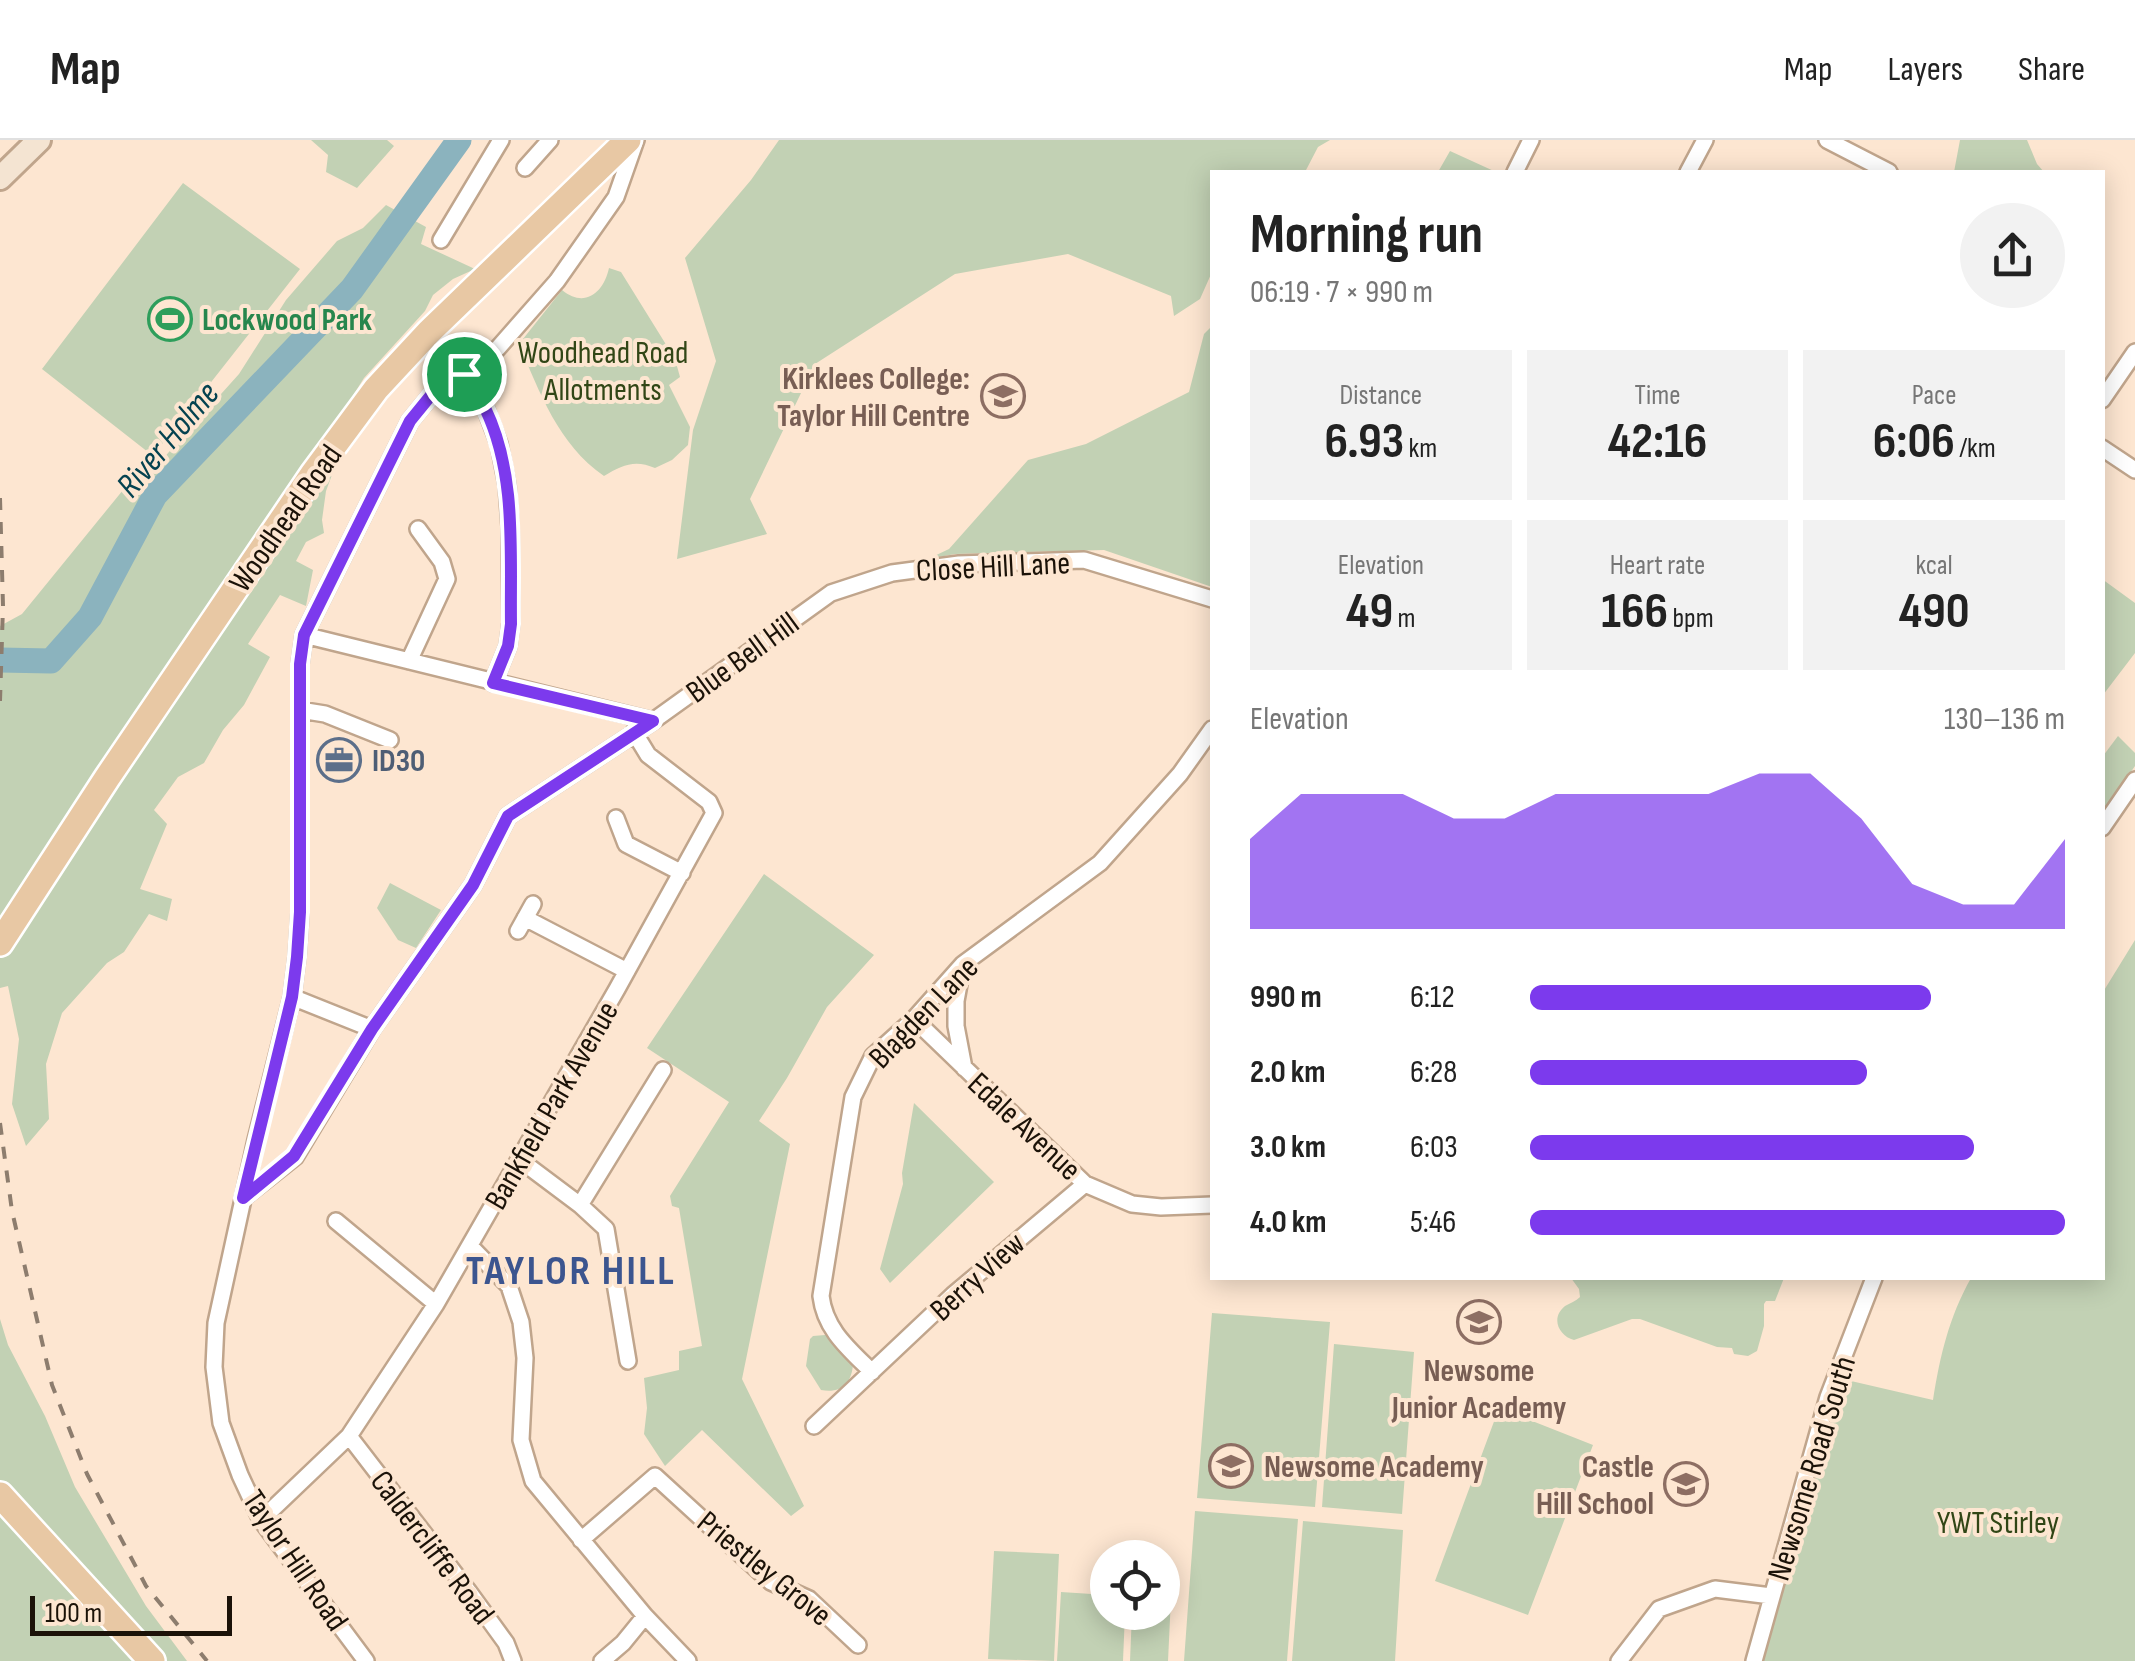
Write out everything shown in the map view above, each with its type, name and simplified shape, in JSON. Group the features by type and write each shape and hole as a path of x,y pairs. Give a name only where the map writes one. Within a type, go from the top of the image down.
{"main road":[{"path":"0,178 39,140"},
{"name":"Woodhead Road","path":"0,943 129,746 376,389 429,332 628,140"},
{"path":"0,1495 152,1661"}],"street":[{"path":"440,240 501,140"},
{"path":"525,168 550,140"},
{"name":"Taylor Hill Road","path":"366,1661 261,1520 221,1423 214,1368 216,1323 292,997 300,912 300,664 304,635 410,421 432,394 498,348 557,281 616,197 636,140"},
{"path":"1516,170 1531,140"},
{"path":"1689,170 1704,140"},
{"path":"1828,140 1885,170"},
{"path":"2105,396 2135,352"},
{"path":"464,374 484,407 499,444 507,485 511,624 508,646 493,683"},
{"path":"2105,450 2135,470"},
{"path":"409,661 447,579 442,562 418,528"},
{"name":"Close Hill Lane","path":"830,594 892,572 958,564 1084,560 1210,598"},
{"name":"Blue Bell Hill","path":"243,1198 294,1156 372,1029 473,885 508,816 653,721 830,594"},
{"path":"304,635 653,721"},
{"path":"300,710 325,714 390,740"},
{"name":"Bankfield Park Avenue","path":"261,1520 348,1436 436,1304 714,813 710,802 648,755 634,732"},
{"name":"Blagden Lane","path":"872,1372 829,1325 821,1296 853,1096 874,1056 914,1019 963,964 1100,863 1180,774 1210,732"},
{"path":"2105,823 2135,780"},
{"path":"616,818 626,844 682,873"},
{"path":"525,918 627,971"},
{"path":"963,964 956,1026 964,1068"},
{"path":"292,997 372,1029"},
{"name":"Edale Avenue","path":"914,1019 1085,1184 1132,1204 1210,1205"},
{"path":"580,1205 646,1087 663,1070"},
{"path":"520,1160 602,1224 608,1236 628,1361"},
{"name":"Berry View","path":"814,1426 953,1295 1085,1184"},
{"path":"336,1221 436,1304"},
{"path":"471,1247 508,1286 520,1322 526,1358 521,1440 533,1481 645,1616 688,1661"},
{"name":"Newsome Road South","path":"1754,1661 1828,1398 1873,1280"},
{"name":"Caldercliffe Road","path":"348,1436 469,1592 506,1643 513,1661"},
{"name":"Priestley Grove","path":"580,1540 655,1476 772,1582 809,1599 858,1645"},
{"path":"1620,1652 1659,1610 1715,1590 1771,1596"},
{"path":"602,1661 624,1644 645,1616"}],"green space":[{"path":"311,140 387,140 394,146 357,188 326,172 328,155"},
{"path":"779,140 1330,140 1318,147 1306,170 1210,170 1210,276 1200,299 1174,316 1171,296 1068,254 955,274 815,364 750,499 767,534 677,559 693,430 716,361 685,258 751,180"},
{"path":"1960,140 2027,140 2042,170 1954,170"},
{"path":"1450,151 1492,170 1439,170"},
{"name":"Lockwood Park","path":"183,183 300,269 153,456 42,369"},
{"path":"386,205 426,227 421,244 475,269 453,279 433,295 425,311 364,378 334,426 336,464 326,491 324,533 306,542 296,561 313,570 306,606 280,595 248,644 270,657 244,705 223,730 204,763 178,777 154,810 167,824 140,889 172,899 167,921 149,914 124,952 107,963 62,1013 46,1064 49,1119 26,1146 12,1104 19,1039 8,986 0,988 0,626 22,614 132,479 151,472 239,374 286,300 337,241 363,228"},
{"name":"Woodhead Road Allotments","path":"609,268 621,272 675,359 680,377 669,385 690,427 688,445 672,460 655,468 629,464 604,476 562,433 519,344 562,290 586,298 598,291"},
{"path":"1210,328 1210,586 1104,550 955,554 928,559 949,549 1028,460 1086,444 1189,392 1204,334"},
{"path":"2105,581 2135,603 2135,653 2105,692"},
{"path":"2118,736 2135,753 2135,766 2105,809 2105,753"},
{"path":"764,874 874,955 827,1007 759,1121 790,1144 742,1379 804,1506 791,1516 702,1430 665,1466 644,1434 644,1378 679,1370 679,1351 702,1346 679,1208 672,1206 670,1196 729,1102 647,1048"},
{"path":"390,883 441,910 416,948 398,940 377,908"},
{"name":"YWT Stirley","path":"2135,940 2135,1661 1759,1661 1838,1386 1849,1389 1851,1381 1933,1400 1946,1337 1970,1280 2105,1280 2105,989"},
{"path":"914,1103 994,1182 890,1283 880,1269 903,1184"},
{"path":"1572,1280 1783,1280 1775,1301 1764,1304 1764,1326 1757,1351 1748,1356 1640,1319 1574,1340 1561,1331 1557,1321 1560,1311 1580,1297"},
{"path":"1212,1313 1330,1322 1315,1507 1197,1498"},
{"path":"0,1319 8,1345 45,1416 75,1487 146,1606 187,1661 0,1661"},
{"path":"825,1335 853,1364 848,1382 840,1389 821,1390 806,1366 810,1339"},
{"path":"1334,1344 1414,1352 1402,1514 1322,1507"},
{"path":"1499,1408 1593,1445 1528,1615 1435,1581"},
{"path":"1195,1511 1298,1519 1287,1661 1184,1661"},
{"path":"1303,1521 1403,1530 1395,1661 1292,1661"},
{"path":"994,1551 1059,1554 1054,1661 988,1659"},
{"path":"1061,1592 1090,1594 1090,1630 1124,1630 1123,1661 1057,1661"},
{"path":"1131,1630 1169,1630 1168,1661 1130,1661"}],"waterway":[{"name":"River Holme","path":"0,660 51,661 90,617 155,495 352,289 459,140"}],"railway":[{"path":"0,498 0,701"},
{"path":"0,1123 12,1211 52,1385 87,1474 146,1586 207,1661"}],"place":[{"name":"Lockwood Park","path":"170,319"},
{"name":"Kirklees College: Taylor Hill Centre","path":"1003,396"},
{"name":"ID30","path":"339,760"},
{"name":"Newsome Junior Academy","path":"1479,1322"},
{"name":"Newsome Academy","path":"1231,1466"},
{"name":"Castle Hill School","path":"1686,1484"}],"district":[{"name":"TAYLOR HILL","path":"571,1269"}],"route":[{"path":"464,374 484,407 499,444 507,485 511,624 508,646 493,683 653,721 508,816 473,885 372,1029 294,1156 243,1198 292,997 297,957 300,664 304,635 410,421 432,394 464,374"}]}
